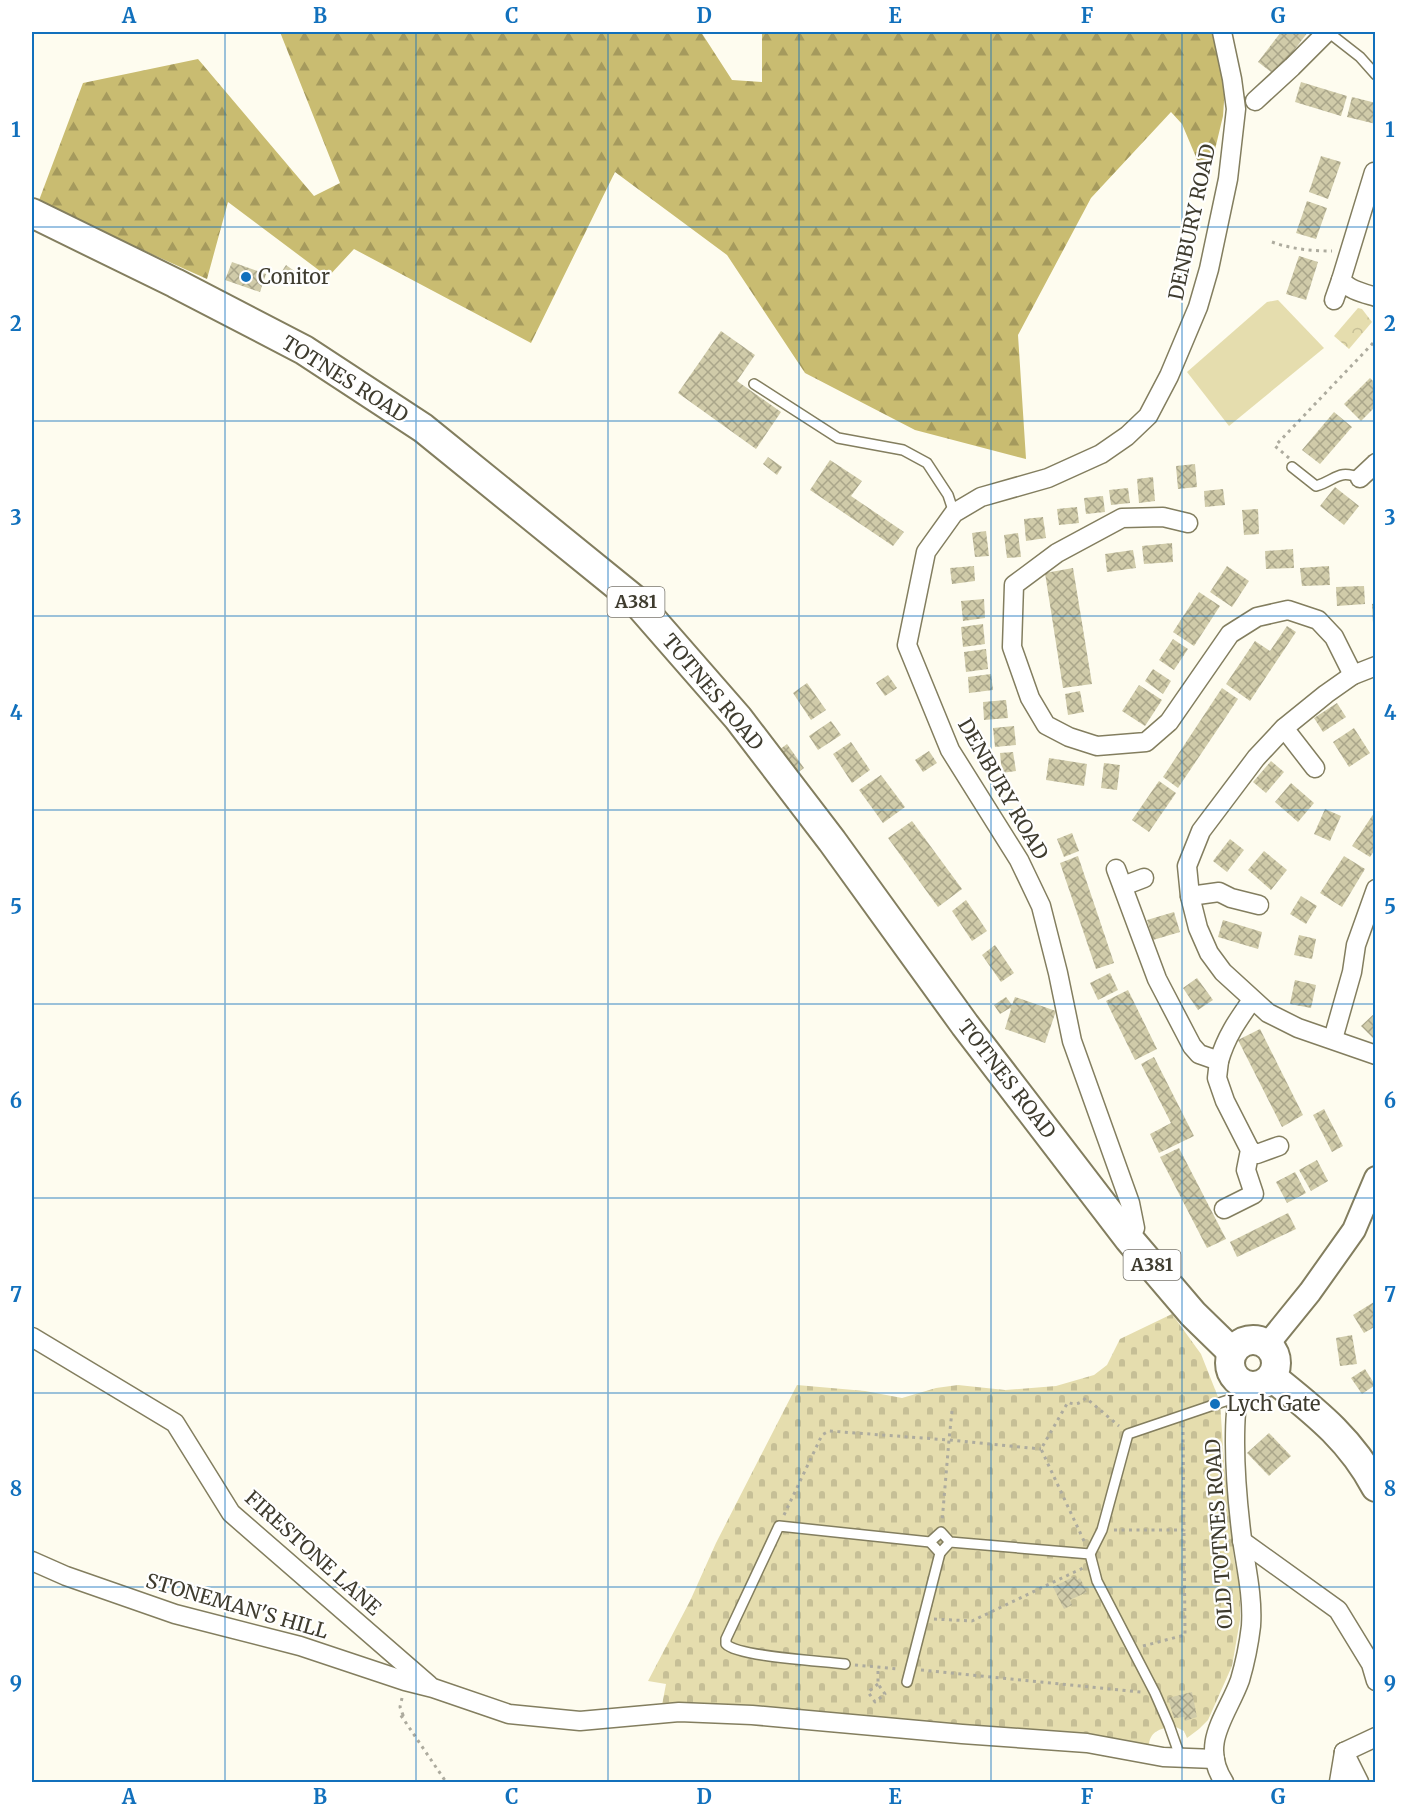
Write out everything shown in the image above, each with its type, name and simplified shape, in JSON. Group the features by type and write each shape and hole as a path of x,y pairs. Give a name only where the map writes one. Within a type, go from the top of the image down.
{"main road":[{"name":"TOTNES ROAD","path":"32,213 175,283 304,350 423,428 635,600 738,718 832,841 965,1025 1130,1239 1193,1314 1232,1352"},
{"path":"1247,1340 1256,1340 1267,1345 1276,1358 1272,1377 1261,1385 1249,1386 1240,1391 1230,1368 1232,1352 1236,1346 1247,1340"},
{"path":"1272,1377 1314,1411 1349,1445 1376,1487"}],"street":[{"name":"DENBURY ROAD","path":"1130,1239 1134,1228 1130,1203 1072,1041 1041,906 1019,860 950,750 907,645 926,552 954,513 981,497 1048,478 1101,454 1127,436 1148,416 1169,376 1198,307 1209,269 1228,179 1236,109 1222,32"},
{"path":"1255,101 1327,32"},
{"path":"1334,300 1374,172"},
{"path":"1341,280 1353,290 1376,297"},
{"path":"1360,478 1376,463"},
{"path":"1188,523 1163,517 1122,518 1057,553 1014,585 1012,647 1030,699 1046,725 1069,737 1097,746 1146,742 1169,723 1230,634 1257,617 1288,610 1318,620 1334,637 1353,675"},
{"path":"1376,666 1353,675 1284,728 1256,758 1202,831 1187,866 1190,896 1198,928 1209,953 1223,972 1268,1012 1298,1028 1376,1054"},
{"path":"1284,728 1315,768"},
{"path":"1116,869 1157,979 1192,1046 1199,1054 1219,1061"},
{"path":"1123,886 1144,878"},
{"path":"1333,1039 1352,972 1356,945 1371,913 1376,889"},
{"path":"1190,896 1219,892 1231,898 1259,905"},
{"path":"1252,1000 1225,1042 1217,1078 1225,1101 1250,1150 1257,1154 1279,1146"},
{"path":"1224,1209 1254,1194 1246,1170 1250,1150"},
{"path":"1267,1345 1310,1292 1354,1230 1374,1186"},
{"name":"FIRESTONE LANE","path":"32,1337 175,1423 231,1513 433,1688"},
{"name":"OLD TOTNES ROAD","path":"1224,1782 1217,1770 1213,1748 1222,1717 1240,1680 1251,1624 1248,1574 1235,1476 1235,1431 1240,1391"},
{"path":"1242,1541 1338,1610 1371,1664 1376,1681"},
{"name":"STONEMAN'S HILL","path":"32,1561 66,1576 175,1614 300,1646 509,1714 580,1721 679,1712 752,1715 1087,1743 1163,1757 1215,1759"},
{"path":"1344,1752 1376,1737"},
{"path":"1339,1782 1344,1752"},
{"path":"1344,1752 1359,1782"}],"lane":[{"path":"1327,32 1360,57 1376,75"},
{"path":"754,384 838,438 903,450 927,463 948,495 954,513"},
{"path":"1292,467 1316,486 1329,482 1340,474 1350,474 1360,478"},
{"path":"1181,1759 1155,1693 1097,1581 1090,1554 1102,1530 1128,1434 1240,1391"},
{"path":"845,1664 749,1653 730,1649 726,1644 726,1639 779,1526 930,1542 940,1552"},
{"path":"930,1542 941,1532 950,1542 1090,1554"},
{"path":"907,1682 940,1552 950,1542"}],"path":[{"path":"1272,242 1313,251 1349,252"},
{"path":"1292,467 1295,464 1275,446 1376,340"},
{"path":"1041,1449 1068,1402 1079,1404 1086,1398 1128,1434"},
{"path":"941,1532 952,1411"},
{"path":"1133,1648 1185,1635 1182,1415"},
{"path":"779,1526 822,1435 829,1431 1041,1449"},
{"path":"923,1618 972,1621 1086,1566 1090,1554 1041,1449"},
{"path":"1102,1530 1184,1530"},
{"path":"845,1664 1155,1693"},
{"path":"878,1668 878,1684 885,1694 875,1702 867,1692 878,1684"},
{"path":"405,1681 400,1707 403,1714 400,1714 446,1782"}],"green space":[{"path":"280,32 701,32 732,80 762,82 762,32 1212,32 1226,74 1223,116 1207,183 1182,124 1171,112 1091,198 1018,335 1026,459 915,430 805,373 727,255 615,172 531,343 354,249 328,277 228,202 207,279 38,203 83,83 198,59 314,196 340,183"},
{"path":"1278,300 1324,348 1229,426 1187,372 1267,302"},
{"path":"1358,308 1362,309 1372,322 1349,349 1334,336"},
{"path":"1172,1314 1201,1354 1220,1402 1234,1558 1240,1588 1240,1620 1232,1666 1208,1720 1199,1729 1187,1738 1184,1731 1174,1726 1165,1728 1154,1733 1149,1744 662,1705 666,1684 648,1681 797,1385 865,1391 902,1398 936,1388 958,1385 1005,1390 1056,1386 1094,1375 1107,1365 1120,1339"}],"building":[{"path":"1281,32 1308,32 1275,75 1258,62"},
{"path":"1301,82 1347,96 1341,116 1295,102"},
{"path":"1352,97 1376,103 1376,124 1347,117"},
{"path":"1321,156 1341,162 1328,199 1309,192"},
{"path":"1307,201 1327,208 1316,239 1296,233"},
{"path":"1299,256 1318,262 1306,300 1286,294"},
{"name":"Conitor","path":"232,262 266,274 260,292 225,280"},
{"path":"286,265 297,273 287,286 277,279"},
{"path":"721,331 755,355 737,381 781,412 756,449 678,393"},
{"path":"1370,378 1376,384 1376,406 1361,421 1344,404"},
{"path":"1334,412 1352,427 1320,464 1302,450"},
{"path":"768,457 782,467 777,475 763,464"},
{"path":"830,460 862,481 851,496 904,532 893,546 810,490"},
{"path":"1195,464 1197,487 1178,489 1176,466"},
{"path":"1153,477 1155,501 1139,503 1137,479"},
{"path":"1335,487 1359,506 1344,525 1320,506"},
{"path":"1128,488 1130,503 1111,505 1109,490"},
{"path":"1223,489 1225,505 1205,507 1204,491"},
{"path":"1103,496 1105,512 1086,514 1084,498"},
{"path":"1077,507 1079,523 1059,525 1057,509"},
{"path":"1258,509 1259,534 1244,535 1242,510"},
{"path":"1043,517 1046,538 1026,541 1024,519"},
{"path":"986,531 989,556 975,557 972,533"},
{"path":"1018,533 1021,557 1007,558 1004,535"},
{"path":"1172,543 1173,562 1144,564 1142,546"},
{"path":"1293,549 1294,568 1266,569 1265,551"},
{"path":"1133,550 1136,568 1107,572 1105,554"},
{"path":"974,566 975,581 952,584 950,568"},
{"path":"1227,566 1249,581 1232,607 1210,592"},
{"path":"1329,566 1330,585 1302,586 1300,568"},
{"path":"1073,568 1092,684 1063,688 1045,573"},
{"path":"1364,586 1365,604 1337,606 1336,587"},
{"path":"1199,592 1220,606 1194,646 1173,632"},
{"path":"984,599 985,618 963,621 961,601"},
{"path":"1376,603 1376,622 1373,623 1372,604"},
{"path":"983,624 985,644 963,647 961,627"},
{"path":"1287,626 1296,632 1250,701 1226,684 1255,641 1270,651"},
{"path":"1173,639 1188,649 1174,670 1159,660"},
{"path":"986,649 988,669 966,672 964,652"},
{"path":"1153,669 1171,681 1163,694 1145,681"},
{"path":"991,674 993,690 969,693 968,677"},
{"path":"888,675 897,688 885,696 876,683"},
{"path":"807,683 826,710 811,720 793,693"},
{"path":"1139,685 1162,700 1145,726 1122,711"},
{"path":"1222,688 1238,699 1178,788 1163,777"},
{"path":"1080,691 1084,712 1068,715 1065,694"},
{"path":"1006,700 1008,718 984,720 983,702"},
{"path":"1337,703 1346,717 1323,732 1314,718"},
{"path":"831,721 841,735 818,750 809,736"},
{"path":"1014,726 1016,745 995,747 993,728"},
{"path":"1354,728 1370,753 1349,767 1333,742"},
{"path":"851,742 870,770 852,783 833,754"},
{"path":"787,744 804,768 796,774 779,750"},
{"path":"929,751 937,763 923,772 915,760"},
{"path":"1013,752 1016,771 1002,773 1000,753"},
{"path":"1049,758 1087,764 1084,786 1046,780"},
{"path":"1271,761 1284,772 1266,793 1253,782"},
{"path":"1104,763 1120,765 1117,790 1101,788"},
{"path":"881,775 905,807 883,823 859,790"},
{"path":"1159,781 1176,793 1149,832 1132,820"},
{"path":"1291,783 1314,803 1298,822 1275,802"},
{"path":"1325,809 1341,816 1330,841 1314,834"},
{"path":"1376,810 1376,848 1370,857 1352,846"},
{"path":"912,821 962,889 938,907 888,838"},
{"path":"1072,833 1079,851 1064,857 1057,839"},
{"path":"1230,839 1244,850 1227,872 1213,861"},
{"path":"1264,851 1287,870 1271,890 1248,870"},
{"path":"1078,856 1114,963 1096,969 1060,863"},
{"path":"1344,856 1365,869 1342,907 1320,893"},
{"path":"1301,896 1317,906 1306,924 1290,914"},
{"path":"966,900 987,931 972,941 952,911"},
{"path":"1174,912 1180,932 1153,940 1147,920"},
{"path":"1223,920 1262,932 1258,949 1218,937"},
{"path":"1299,935 1316,939 1312,959 1294,955"},
{"path":"995,945 1014,973 1001,982 982,955"},
{"path":"1110,973 1118,990 1098,1000 1090,983"},
{"path":"1197,978 1213,1000 1198,1010 1183,988"},
{"path":"1295,980 1316,985 1311,1008 1290,1004"},
{"path":"1128,990 1157,1049 1135,1060 1106,1001"},
{"path":"1006,997 1012,1005 1015,997 1056,1011 1045,1043 1005,1029 1011,1009 1000,1014 994,1005"},
{"path":"1376,1012 1376,1041 1361,1026"},
{"path":"1260,1029 1303,1115 1282,1127 1238,1040"},
{"path":"1154,1057 1194,1136 1159,1153 1150,1134 1171,1123 1141,1064"},
{"path":"1324,1109 1343,1146 1332,1152 1313,1115"},
{"path":"1179,1148 1226,1239 1207,1248 1160,1157"},
{"path":"1317,1160 1328,1181 1311,1191 1299,1170"},
{"path":"1295,1172 1306,1193 1287,1203 1276,1182"},
{"path":"1288,1213 1296,1229 1237,1257 1230,1242"},
{"path":"1374,1302 1376,1326 1364,1333 1353,1315"},
{"path":"1352,1335 1357,1364 1340,1366 1336,1338"},
{"path":"1365,1369 1375,1385 1362,1394 1351,1378"},
{"path":"1269,1433 1291,1456 1269,1476 1247,1453"},
{"path":"1075,1576 1077,1580 1080,1578 1087,1592 1070,1600 1072,1605 1064,1609 1053,1587"},
{"path":"1192,1692 1197,1717 1185,1721 1184,1717 1174,1718 1168,1698"}],"place":[{"name":"Conitor","path":"246,277"},
{"name":"Lych Gate","path":"1215,1404"}]}
